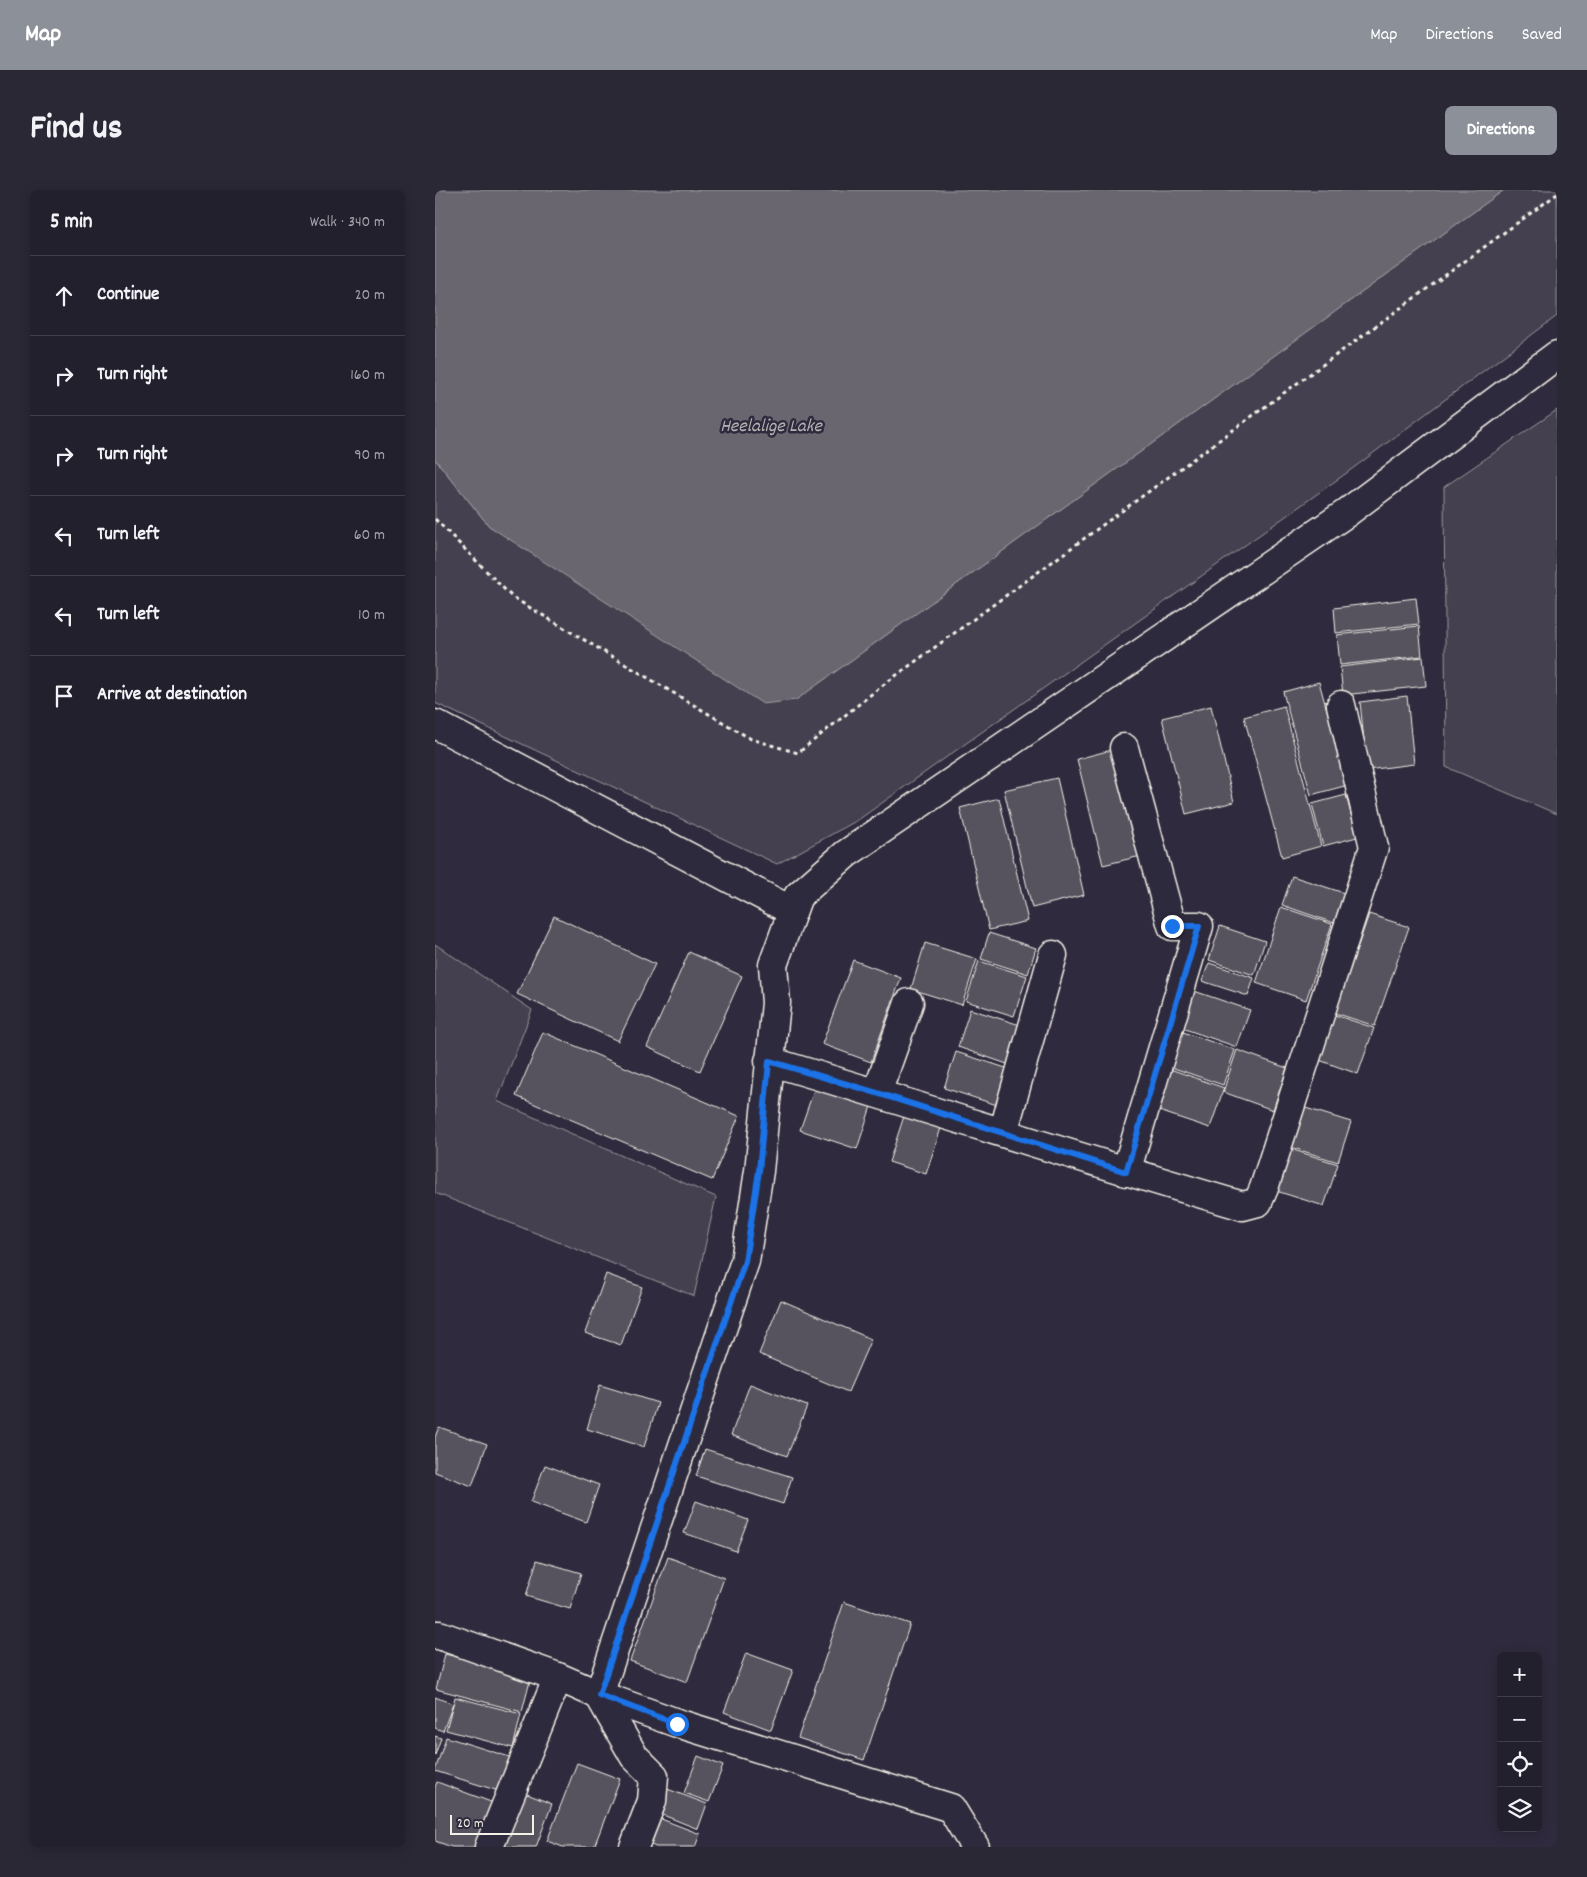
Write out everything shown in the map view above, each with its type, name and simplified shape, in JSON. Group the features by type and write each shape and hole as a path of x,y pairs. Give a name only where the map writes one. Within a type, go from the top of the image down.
{"street":[{"path":"634,1847 652,1801 654,1776 634,1756 599,1695 745,1261 759,1171 776,1003 773,965 798,896 846,854 1345,514 1557,355"},
{"path":"769,1061 877,1093 1126,1172 1243,1206 1257,1202 1261,1195 1373,847 1341,705"},
{"path":"435,724 792,911"},
{"path":"1124,748 1172,926 1199,926 1126,1172"},
{"path":"1003,1133 1053,954"},
{"path":"877,1093 909,1003"},
{"path":"435,1636 439,1635 558,1677 599,1695 677,1724 951,1808 975,1847"},
{"path":"489,1847 558,1677"}],"path":[{"path":"435,518 512,597 751,738 798,753 879,688 1557,194"}],"shaded area":[{"path":"1504,190 1557,190 1557,316 1348,472 858,820 777,864 435,703 435,459 489,526 796,700"},
{"path":"1557,410 1557,814 1446,767 1444,487"},
{"path":"435,944 532,1010 497,1101 716,1197 694,1296 435,1193"}],"water":[{"name":"Heelalige Lake","path":"435,190 1504,190 796,700 763,704 489,526 435,459"}],"building":[{"path":"1416,598 1419,624 1336,633 1334,608"},
{"path":"1419,626 1422,656 1340,665 1337,635"},
{"path":"1423,657 1426,686 1343,695 1340,667"},
{"path":"1319,682 1348,785 1311,795 1283,692"},
{"path":"1407,696 1414,764 1367,770 1360,702"},
{"path":"1211,706 1234,802 1186,814 1162,718"},
{"path":"1284,706 1321,846 1282,857 1244,717"},
{"path":"1119,748 1145,855 1103,865 1077,759"},
{"path":"1057,778 1084,895 1032,908 1004,790"},
{"path":"1346,795 1357,837 1323,846 1312,804"},
{"path":"999,798 1028,921 989,930 960,808"},
{"path":"1292,876 1344,893 1334,923 1282,905"},
{"path":"1281,907 1332,924 1306,1000 1256,983"},
{"path":"1369,914 1409,927 1375,1026 1335,1013"},
{"path":"554,916 655,964 618,1041 517,994"},
{"path":"1220,926 1265,941 1254,975 1209,960"},
{"path":"989,933 1036,948 1028,974 981,959"},
{"path":"925,943 977,959 962,1005 911,989"},
{"path":"689,952 742,976 700,1071 647,1047"},
{"path":"853,960 901,978 871,1062 822,1044"},
{"path":"979,961 1027,976 1014,1016 966,1001"},
{"path":"1209,963 1254,978 1248,996 1202,981"},
{"path":"1194,991 1250,1010 1237,1047 1182,1028"},
{"path":"970,1009 1023,1026 1010,1065 958,1047"},
{"path":"1335,1015 1374,1028 1358,1074 1319,1060"},
{"path":"543,1032 739,1116 712,1180 516,1096"},
{"path":"1183,1032 1235,1050 1223,1085 1171,1067"},
{"path":"1237,1050 1287,1068 1273,1110 1223,1092"},
{"path":"956,1052 1009,1069 997,1105 944,1088"},
{"path":"1170,1069 1224,1088 1210,1128 1156,1110"},
{"path":"817,1081 873,1100 857,1149 800,1130"},
{"path":"1299,1106 1351,1122 1338,1162 1287,1146"},
{"path":"905,1113 942,1125 926,1174 889,1162"},
{"path":"1287,1148 1338,1164 1324,1206 1273,1190"},
{"path":"606,1274 642,1287 621,1345 585,1333"},
{"path":"781,1300 871,1339 848,1392 759,1354"},
{"path":"750,1384 807,1406 787,1456 731,1435"},
{"path":"600,1385 658,1403 644,1447 587,1429"},
{"path":"439,1427 487,1444 472,1486 435,1472 435,1437"},
{"path":"705,1449 792,1477 783,1504 696,1476"},
{"path":"545,1465 599,1485 586,1522 531,1502"},
{"path":"696,1501 748,1520 736,1551 684,1533"},
{"path":"668,1557 724,1578 687,1682 630,1661"},
{"path":"537,1560 581,1573 570,1609 526,1596"},
{"path":"844,1602 910,1624 864,1760 798,1738"},
{"path":"746,1653 793,1670 771,1730 724,1712"},
{"path":"445,1654 531,1677 522,1712 436,1689"},
{"path":"435,1697 453,1704 443,1731 435,1728"},
{"path":"455,1697 521,1714 513,1748 446,1730"},
{"path":"435,1736 441,1738 435,1755"},
{"path":"446,1737 516,1759 505,1793 435,1771"},
{"path":"698,1756 723,1766 709,1802 684,1793"},
{"path":"577,1763 620,1779 594,1847 563,1847 547,1841"},
{"path":"437,1782 499,1805 483,1847 452,1847 435,1841 435,1787"},
{"path":"662,1787 707,1804 698,1829 653,1811"},
{"path":"517,1790 552,1804 536,1847 495,1847"},
{"path":"656,1817 700,1834 695,1847 656,1847 646,1843"}],"route":[{"path":"677,1724 599,1695 745,1261 759,1171 769,1061 877,1093 1126,1172 1199,926 1172,926"}]}
